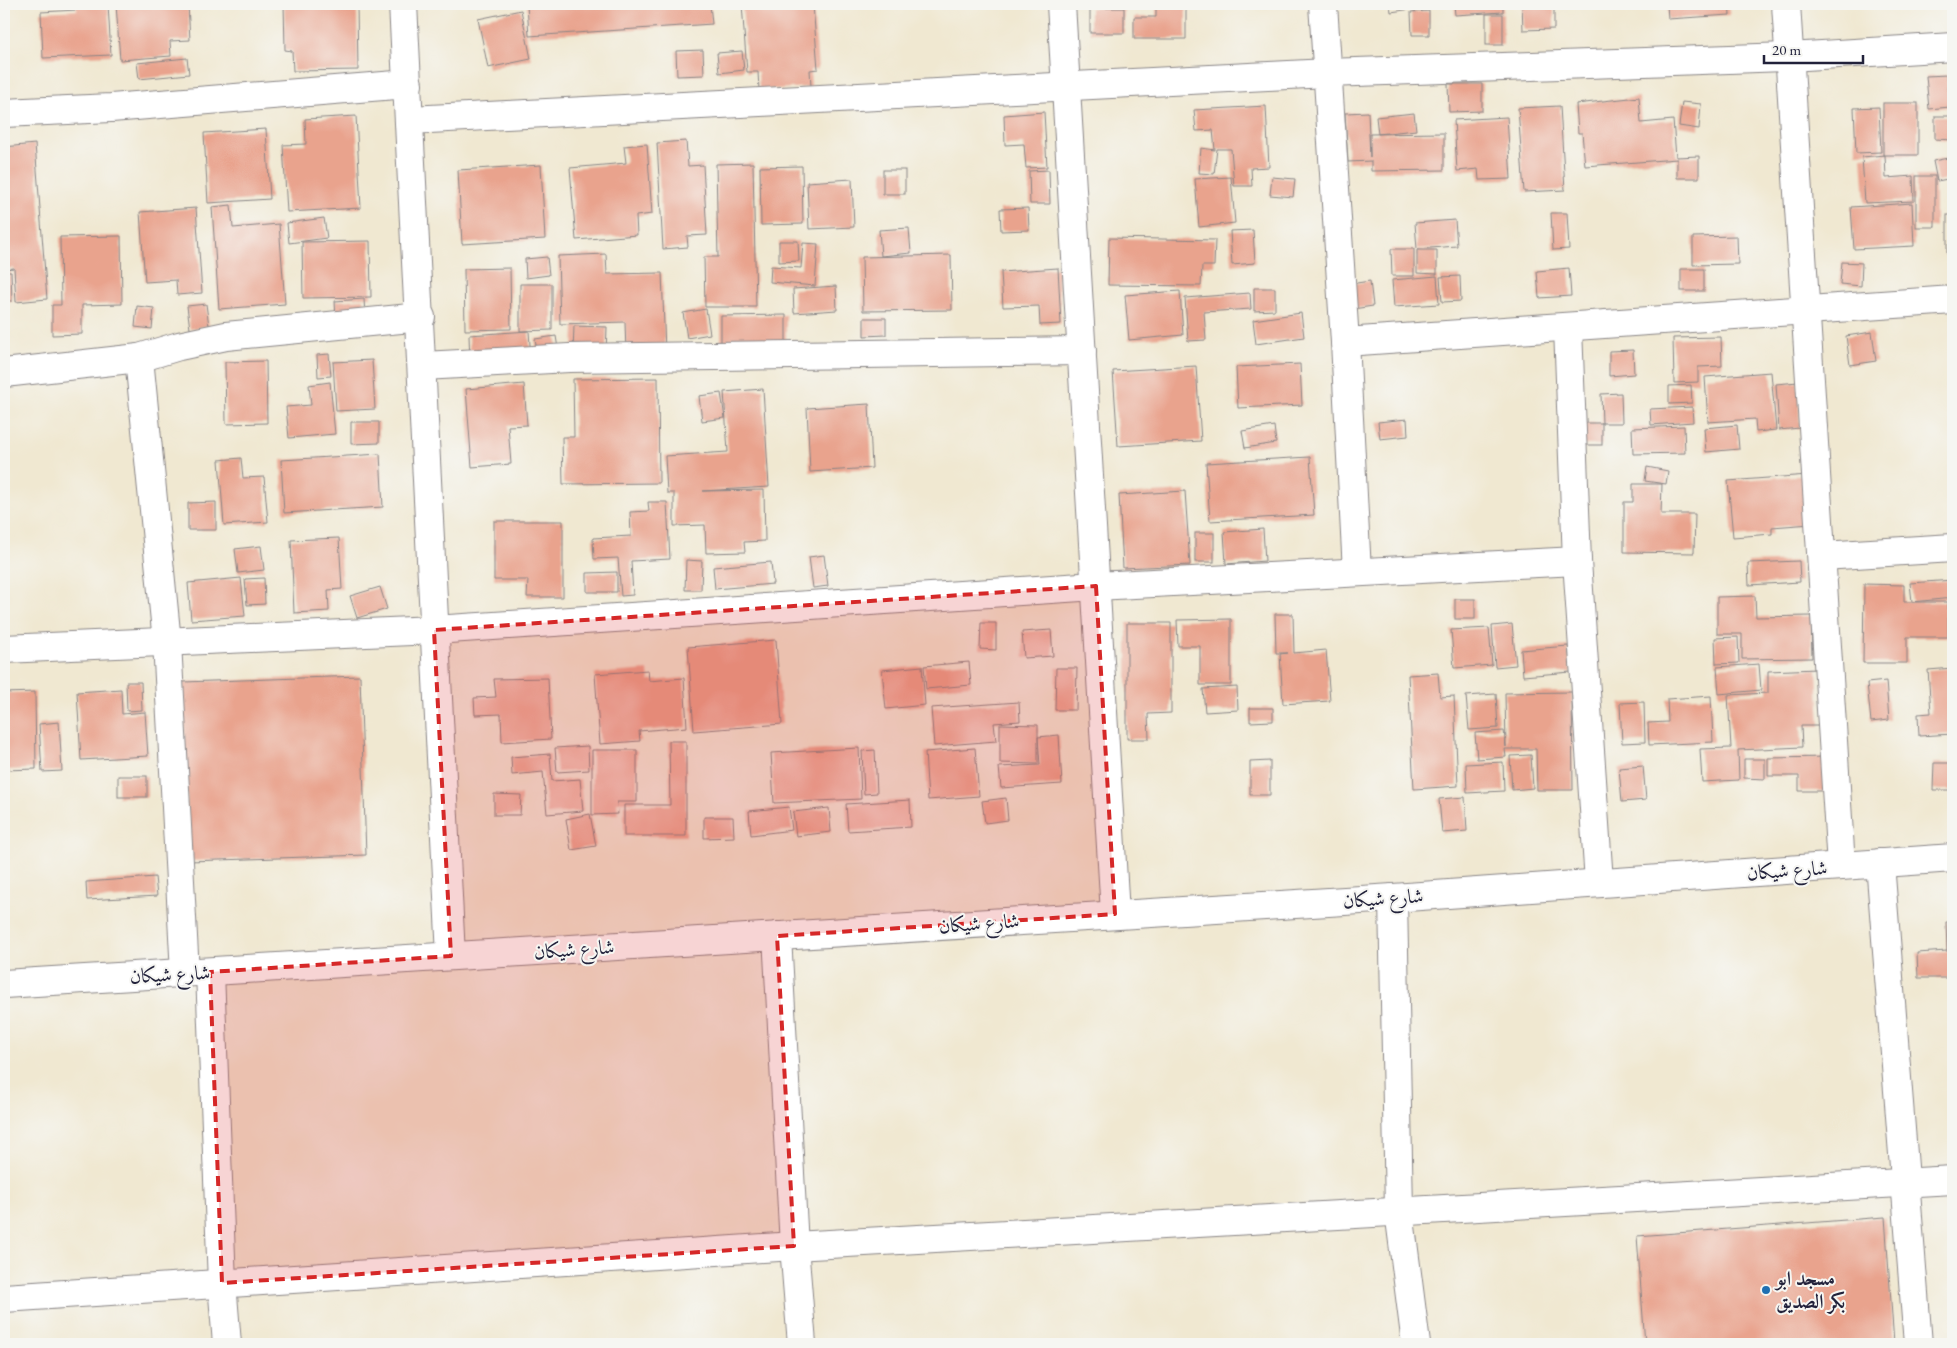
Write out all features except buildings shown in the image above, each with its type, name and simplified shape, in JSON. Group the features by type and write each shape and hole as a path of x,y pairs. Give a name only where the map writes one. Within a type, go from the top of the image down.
{"street":[{"path":"403,4 421,317 434,630 452,956"},
{"path":"1061,4 1115,914"},
{"path":"1323,4 1345,342 1357,572"},
{"path":"1786,4 1841,866"},
{"path":"410,120 1327,73 1789,56 1953,47"},
{"path":"4,113 111,108 408,84"},
{"path":"1345,342 1953,300"},
{"path":"4,373 140,358 178,346 226,336 421,317"},
{"path":"1568,328 1577,561 1599,882"},
{"path":"423,366 568,358 1082,351"},
{"path":"140,358 198,973 227,1344"},
{"path":"1822,556 1953,548"},
{"path":"4,649 434,630 1096,586 1577,561"},
{"name":"شارع شيكان","path":"4,984 1393,898 1953,858"},
{"path":"1880,863 1918,1344"},
{"path":"1393,898 1398,1211 1416,1344"},
{"path":"777,936 794,1246 802,1344"},
{"path":"4,1298 794,1246 1953,1180"}],"highlighted area":[{"path":"1096,586 1115,914 777,936 794,1246 222,1283 210,972 451,956 434,630"}],"place":[{"name":"مسجد ابو بكر الصديق","path":"1766,1290"}]}
